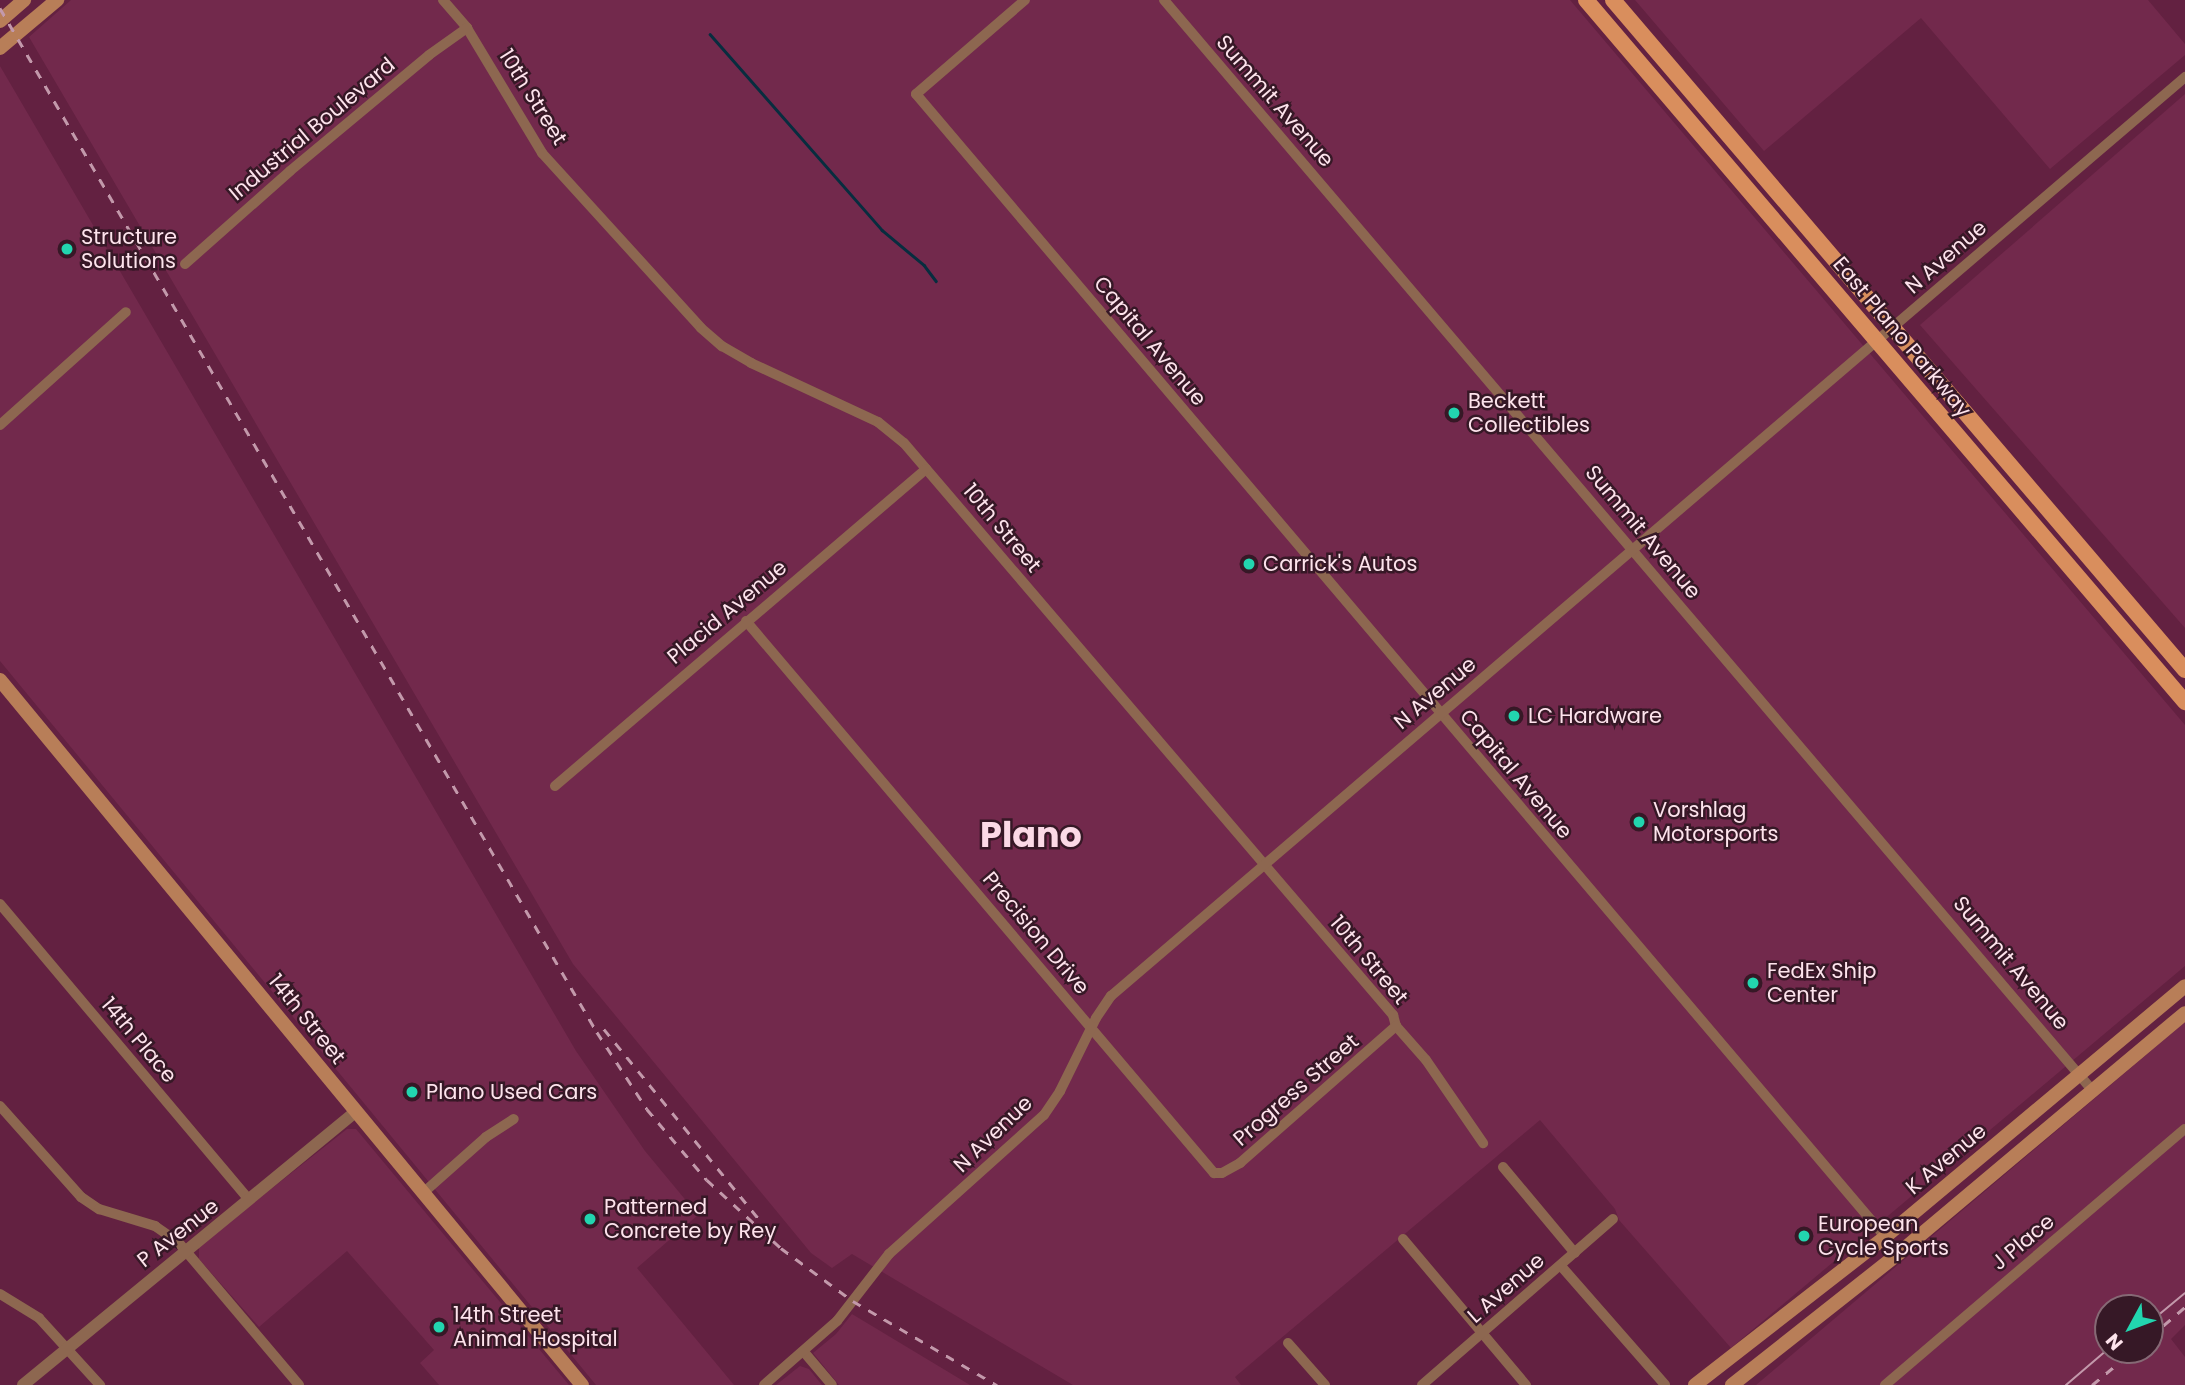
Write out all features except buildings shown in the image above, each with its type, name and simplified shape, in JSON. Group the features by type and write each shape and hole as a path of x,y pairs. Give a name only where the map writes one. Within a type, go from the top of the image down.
{"main road":[{"path":"0,21 24,0"},
{"path":"0,48 57,0"},
{"name":"East Plano Parkway","path":"1586,0 2185,702"},
{"name":"East Plano Parkway","path":"1613,0 2185,670"},
{"path":"1643,65 1657,53"},
{"path":"1733,171 1748,158"},
{"path":"1779,225 1793,212"},
{"path":"1983,464 1999,451"},
{"path":"2095,596 2110,582"},
{"path":"2165,678 2173,656"},
{"name":"14th Street","path":"0,680 582,1385"},
{"name":"K Avenue","path":"1695,1385 1885,1237 2185,986"},
{"name":"K Avenue","path":"1732,1385 1899,1253 2185,1013"},
{"path":"1794,1308 1807,1325"}],"street":[{"name":"10th Street","path":"443,0 467,28 542,153 701,328 722,346 754,365 878,422 904,443 1393,1015 1396,1027 1426,1060 1483,1143"},
{"name":"Capital Avenue","path":"1025,0 916,94 1899,1253"},
{"name":"Summit Avenue","path":"1164,0 2092,1090"},
{"name":"Industrial Boulevard","path":"185,264 290,171 429,55 467,28"},
{"name":"N Avenue","path":"764,1385 837,1321 890,1254 1044,1115 1060,1091 1090,1027 1111,996 1262,864 2185,78"},
{"path":"0,425 126,312"},
{"name":"Placid Avenue","path":"555,786 926,469"},
{"name":"Precision Drive","path":"746,621 1214,1173"},
{"name":"14th Place","path":"0,904 249,1200"},
{"name":"Progress Street","path":"1214,1173 1228,1170 1256,1150 1396,1027"},
{"path":"0,1106 65,1183 81,1197 99,1209 155,1226 179,1242 184,1252 299,1385"},
{"name":"P Avenue","path":"23,1385 356,1111"},
{"path":"423,1193 486,1137 514,1119"},
{"name":"J Place","path":"1885,1385 2185,1129"},
{"path":"1503,1167 1575,1253"},
{"name":"L Avenue","path":"1422,1385 1613,1219"},
{"path":"1403,1239 1526,1385"},
{"path":"1561,1266 1665,1385"},
{"path":"0,1294 39,1318 100,1385"},
{"path":"1288,1343 1325,1385"},
{"path":"804,1352 832,1385"}],"shaded area":[{"path":"71,0 1570,0 2185,725 2185,966 1731,1348 1619,1220 1615,1209 1540,1120 1235,1377 1241,1385 1073,1385 852,1254 832,1268 811,1253 573,964 29,37"},
{"path":"1635,0 2148,0 2185,44 2185,55 2050,169 1921,18 1764,151"},
{"path":"0,66 576,1051 645,1151 698,1215 637,1268 734,1385 596,1385 0,661"},
{"path":"2185,94 2185,628 1920,325"},
{"path":"2185,1022 2185,1325 2171,1339 2185,1357 2185,1385 1756,1385"},
{"path":"347,1129 356,1129 569,1385 439,1385 420,1363 434,1350 347,1251 259,1327 199,1259 199,1246"},
{"path":"852,1314 970,1385 839,1385 813,1353 836,1334"},
{"path":"800,1366 809,1369 822,1385 776,1385"}],"waterway":[{"path":"710,34 882,230 924,265 936,281"}],"tram line":[{"path":"2164,1310 2185,1293"},
{"path":"2066,1385 2094,1361"}],"railway":[{"path":"0,8 597,1032 647,1109 707,1180 781,1248 853,1301 997,1385"},
{"path":"604,1029 759,1219"},
{"path":"2164,1325 2185,1307"},
{"path":"2092,1385 2117,1364"}],"place":[{"name":"Structure Solutions","path":"67,249"},
{"name":"Beckett Collectibles","path":"1454,413"},
{"name":"Carrick's Autos","path":"1249,564"},
{"name":"LC Hardware","path":"1514,716"},
{"name":"Vorshlag Motorsports","path":"1639,822"},
{"name":"FedEx Ship Center","path":"1753,983"},
{"name":"Plano Used Cars","path":"412,1092"},
{"name":"Patterned Concrete by Rey","path":"590,1219"},
{"name":"European Cycle Sports","path":"1804,1236"},
{"name":"14th Street Animal Hospital","path":"439,1327"}],"district":[{"name":"Plano","path":"1031,835"}]}
